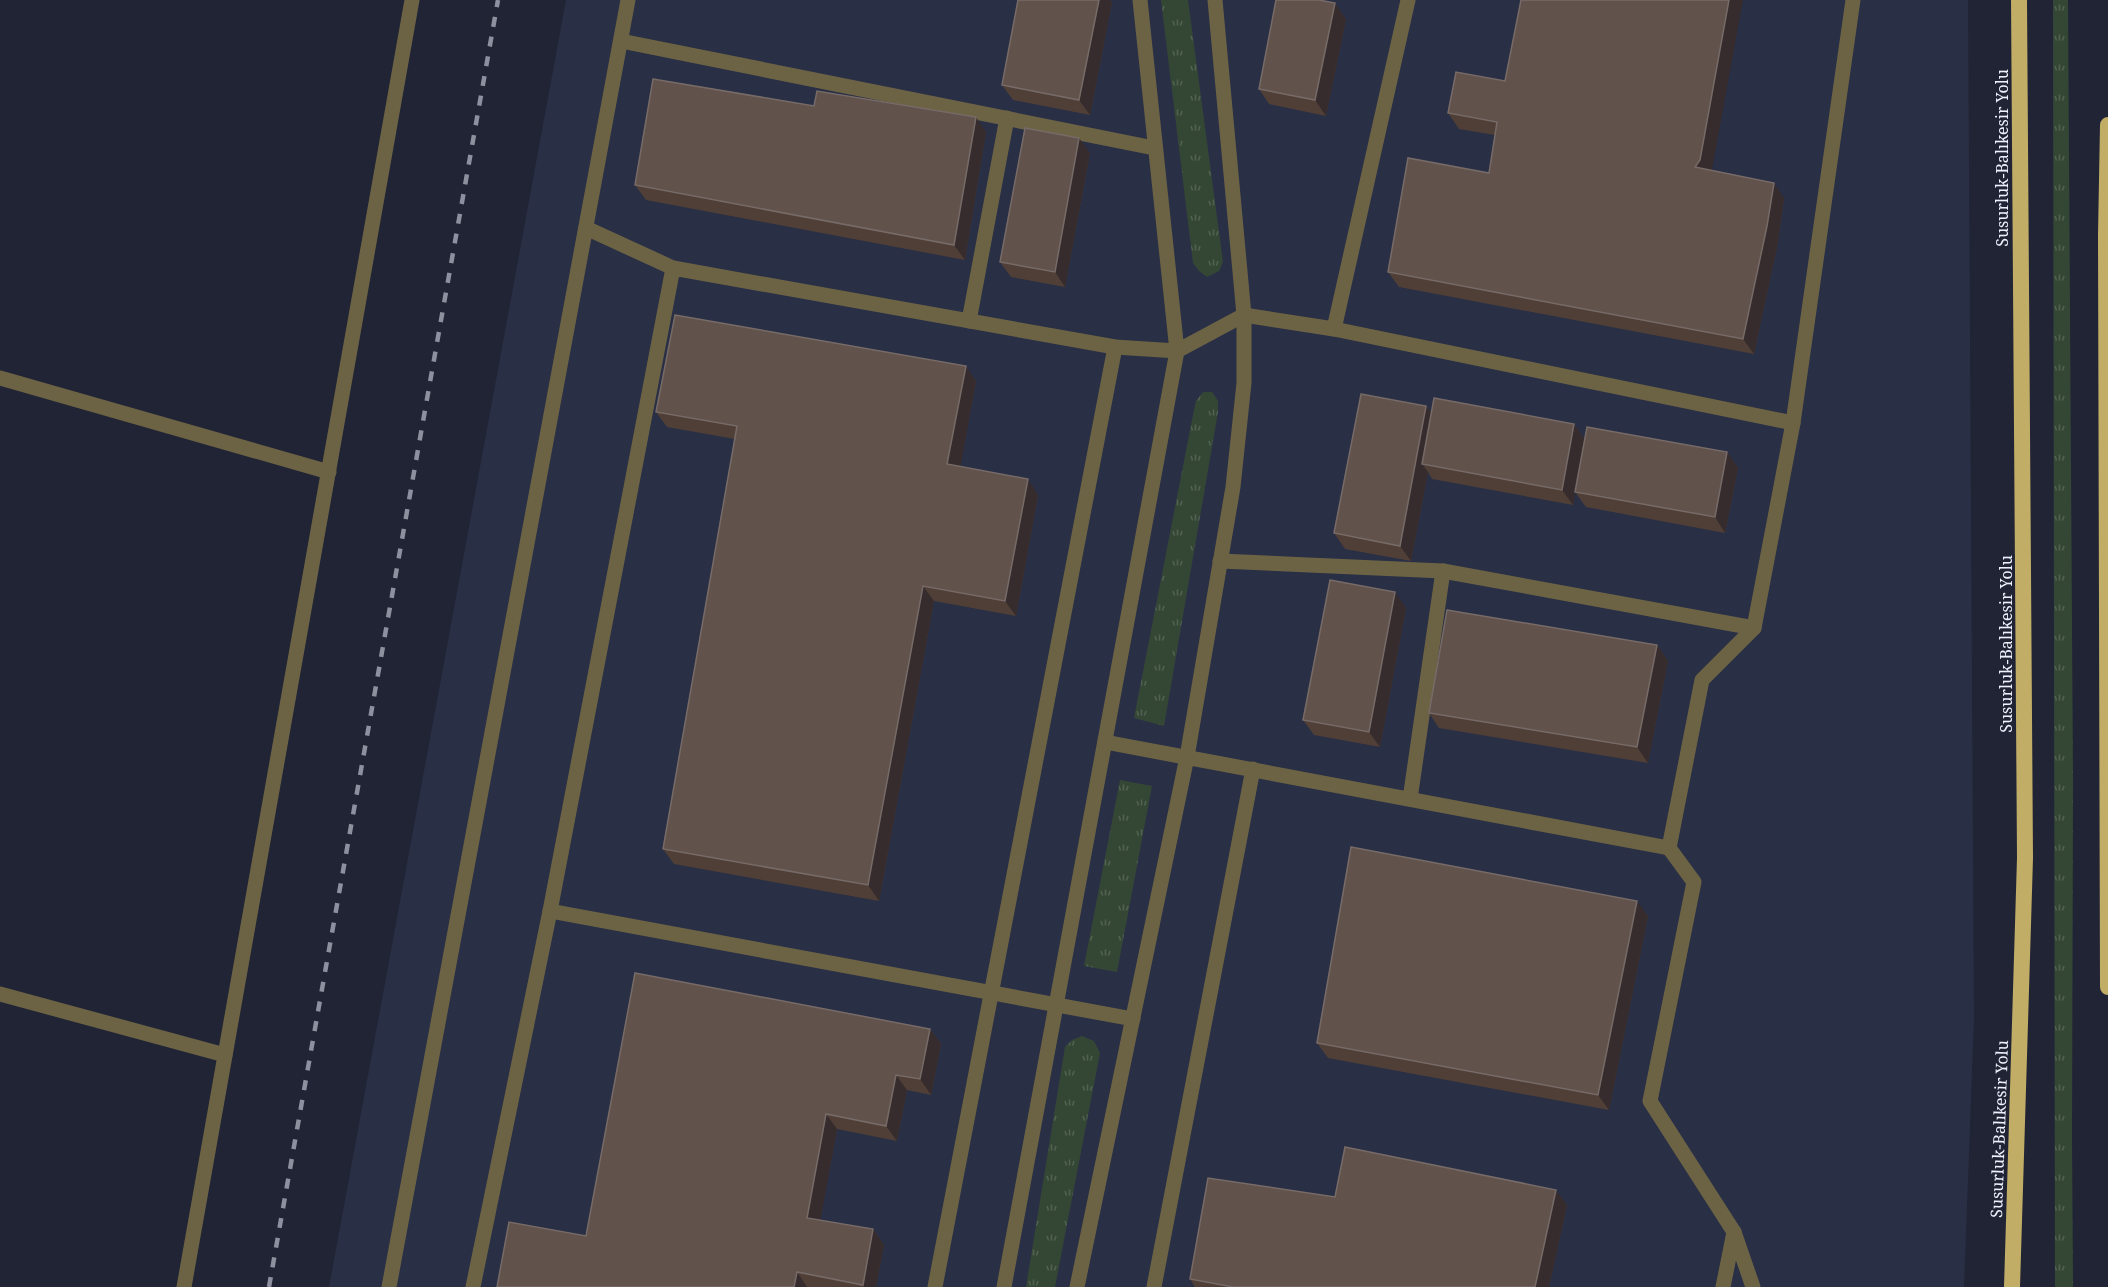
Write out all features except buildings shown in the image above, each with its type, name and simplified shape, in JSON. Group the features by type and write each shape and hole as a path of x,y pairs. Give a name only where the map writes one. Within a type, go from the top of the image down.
{"highway":[{"name":"Susurluk-Balıkesir Yolu","path":"2012,1287 2025,858 2019,0"},
{"path":"2108,125 2106,235 2108,987"}],"street":[{"path":"184,1287 412,0"},
{"path":"389,1287 628,0"},
{"path":"1004,1287 1177,351 1140,0"},
{"path":"1077,1287 1188,757 1233,488 1244,383 1244,315 1215,0"},
{"path":"1334,329 1408,0"},
{"path":"1669,848 1702,680 1754,628 1793,423 1853,0"},
{"path":"621,41 1154,148"},
{"path":"969,321 1007,118"},
{"path":"586,228 673,268 1115,347 1177,351 1244,315 1334,329 1793,423"},
{"path":"473,1287 550,911 673,268"},
{"path":"935,1287 1115,347"},
{"path":"0,378 329,472"},
{"path":"1220,561 1443,571 1754,628"},
{"path":"1410,799 1443,571"},
{"path":"1105,742 1669,848 1694,882 1650,1101 1734,1232 1754,1287"},
{"path":"1154,1287 1253,770"},
{"path":"550,911 1133,1018"},
{"path":"0,994 225,1055"},
{"path":"1723,1287 1734,1232"}],"shaded area":[{"path":"566,0 1968,0 1974,1019 1964,1287 329,1287"}],"green space":[{"path":"1161,0 1188,0 1223,262 1219,271 1207,277 1193,263"},
{"path":"2053,0 2068,0 2073,783 2073,1287 2055,1287"},
{"path":"1203,392 1212,392 1218,401 1218,412 1164,726 1134,718 1193,415 1196,401"},
{"path":"1120,780 1152,786 1117,972 1084,966"},
{"path":"1082,1036 1094,1041 1100,1053 1055,1287 1026,1287 1065,1047 1072,1040"}],"railway":[{"path":"269,1287 498,0"}]}
